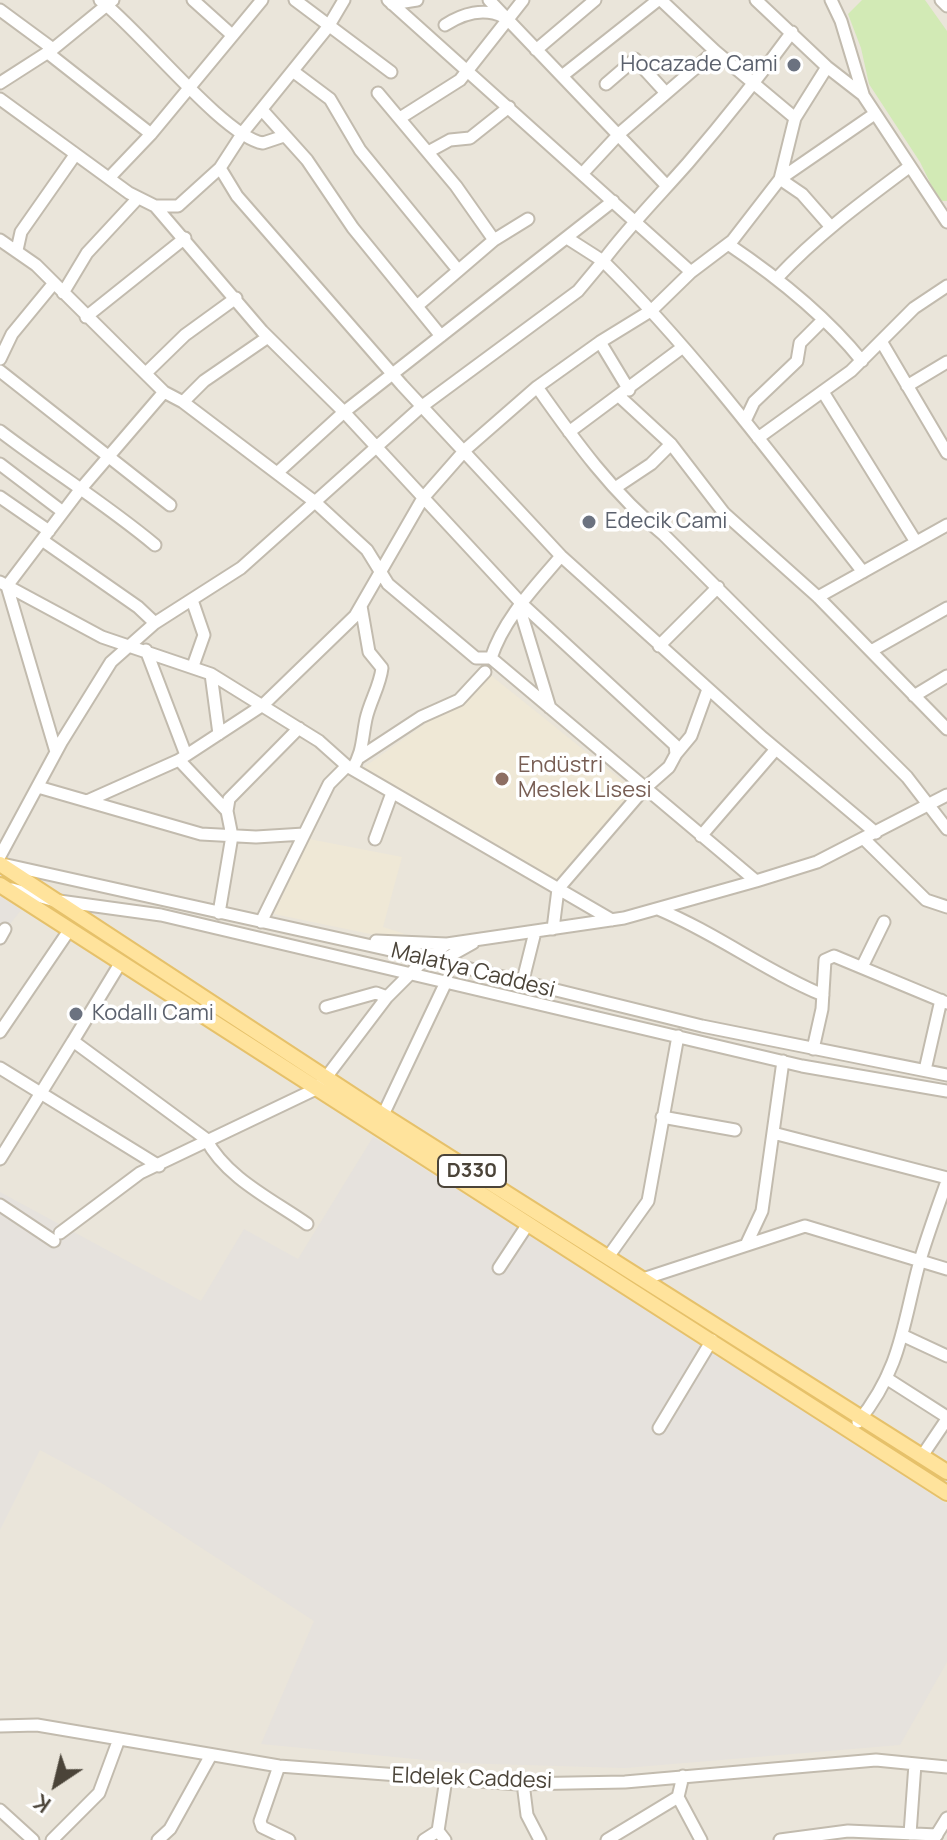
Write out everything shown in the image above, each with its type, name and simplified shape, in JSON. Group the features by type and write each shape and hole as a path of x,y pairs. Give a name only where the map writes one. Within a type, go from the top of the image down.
{"main road":[{"name":"D330","path":"0,864 528,1224 852,1429 947,1493"},
{"name":"D330","path":"2,886 322,1083 383,1115 947,1472"}],"street":[{"path":"193,0 232,35"},
{"path":"109,178 151,134 262,0"},
{"path":"295,0 391,72"},
{"path":"155,206 178,206 220,168 243,133 328,27 344,0"},
{"path":"489,0 620,133 666,185"},
{"path":"400,118 460,80 523,0"},
{"path":"536,50 595,0"},
{"path":"562,76 660,0 795,118"},
{"path":"756,0 827,67 863,95"},
{"path":"831,0 841,21 863,95 873,115 947,222"},
{"path":"941,0 947,6"},
{"path":"390,2 412,1"},
{"path":"0,83 50,51 107,2 189,87 243,133 263,143 284,136"},
{"path":"390,2 691,272"},
{"path":"0,10 151,134"},
{"path":"445,25 462,15 490,13 507,20"},
{"path":"0,856 56,752 111,662 155,623 241,568 377,450 421,407 533,328 578,291 634,219 754,83 792,32"},
{"path":"582,174 620,133 715,51"},
{"path":"606,84 635,59 666,93"},
{"path":"780,179 795,118 827,67"},
{"path":"294,72 330,99 360,150 458,270"},
{"path":"378,93 428,152 494,240"},
{"path":"0,99 75,155 155,206 268,337 344,412 520,605 668,736 675,745 676,754"},
{"path":"428,152 450,140 470,138 509,107"},
{"path":"263,111 307,160 353,228 441,336"},
{"path":"87,801 182,757 263,705 302,671 361,606 423,498 463,453 537,387 652,310 691,272 728,244 752,219 780,179 873,115"},
{"path":"17,250 21,232 75,155"},
{"path":"777,278 808,245 909,167"},
{"path":"220,168 237,196 421,407 561,556 776,749 876,833"},
{"path":"780,179 802,194 831,227"},
{"path":"63,293 87,253 138,198"},
{"path":"277,473 344,412 613,201"},
{"path":"417,306 494,240 528,219"},
{"path":"86,317 185,238"},
{"path":"567,238 603,261 652,310 745,421 863,572"},
{"path":"0,240 17,250 54,283 164,392 183,402 315,502 367,550 388,584 476,658 491,658 756,881"},
{"path":"728,244 777,278 862,361"},
{"path":"0,359 12,334 54,283"},
{"path":"758,438 862,361 914,308 947,286"},
{"path":"146,373 185,335 236,298"},
{"path":"745,421 754,402 797,361 800,343 822,321"},
{"path":"183,402 204,381 268,337"},
{"path":"881,341 947,453"},
{"path":"600,342 625,393 671,444 724,513 818,597 947,729"},
{"path":"569,432 683,347"},
{"path":"907,386 947,362"},
{"path":"0,371 170,505"},
{"path":"537,387 615,488 907,777 947,829"},
{"path":"4,584 164,392"},
{"path":"823,392 916,542"},
{"path":"0,431 79,491 119,515 155,545"},
{"path":"615,488 651,464 671,444"},
{"path":"0,464 63,512"},
{"path":"0,497 155,623"},
{"path":"818,597 947,525"},
{"path":"491,658 496,642 520,605 561,556"},
{"path":"4,584 102,637 211,674 299,728 349,768 613,920"},
{"path":"4,584 56,752"},
{"path":"659,646 718,587"},
{"path":"192,600 204,635 193,666"},
{"path":"520,605 550,708"},
{"path":"360,757 366,717 380,683 382,668 369,652 361,606"},
{"path":"871,651 947,608"},
{"path":"146,650 182,757 227,811"},
{"path":"261,922 329,784 360,757 421,717 459,700 485,672"},
{"path":"211,674 219,734"},
{"path":"914,696 947,676"},
{"path":"553,929 558,889 644,789 669,767 691,736 708,689"},
{"path":"219,913 232,836 227,811 229,799 237,787 299,728"},
{"path":"701,836 776,749"},
{"path":"38,787 201,834 304,834"},
{"path":"375,839 392,793"},
{"path":"338,939 447,944 613,920 817,862 947,795"},
{"path":"864,839 926,900 947,907"},
{"name":"Malatya Caddesi","path":"0,864 426,958 522,984 813,1049 947,1075"},
{"path":"50,916 54,890 71,882"},
{"path":"2,886 52,900 161,915 783,1061 947,1091"},
{"path":"657,909 719,937 762,967 823,995"},
{"path":"862,967 884,922"},
{"path":"0,1032 70,929"},
{"path":"522,984 535,932"},
{"path":"413,974 474,942"},
{"path":"0,1205 57,1237 140,1173 322,1083 387,997 426,958 447,944"},
{"path":"813,1049 823,995 825,960 834,956 944,1002 925,1070"},
{"path":"0,1159 121,962"},
{"path":"383,1115 446,982"},
{"path":"326,1007 376,993 387,997"},
{"path":"608,1257 648,1201 678,1036"},
{"path":"73,1041 206,1139 214,1155 230,1170 307,1224"},
{"path":"747,1243 762,1211 783,1061"},
{"path":"0,1068 159,1166"},
{"path":"662,1117 735,1130"},
{"path":"773,1133 947,1179 921,1258 904,1336 886,1378 852,1429"},
{"path":"499,1268 528,1224"},
{"path":"643,1279 805,1226 921,1258 947,1269"},
{"path":"904,1336 947,1356"},
{"path":"659,1428 712,1340"},
{"path":"886,1378 947,1418 922,1456"},
{"name":"Eldelek Caddesi","path":"0,1726 37,1725 279,1766 527,1784 625,1782 876,1760 947,1767"},
{"path":"52,1840 99,1793 119,1739"},
{"path":"158,1840 170,1829 211,1755"},
{"path":"910,1834 915,1764"},
{"path":"279,1766 260,1821 262,1827 289,1840"},
{"path":"683,1776 678,1797 701,1840"},
{"path":"424,1840 442,1835 446,1779"},
{"path":"524,1791 527,1815 540,1840"},
{"path":"607,1840 678,1797"},
{"path":"0,1810 33,1840"},
{"path":"780,1840 848,1831 936,1838 947,1819"}],"shaded area":[{"path":"0,0 947,0 947,1840 0,1840"},
{"name":"Endüstri Meslek Lisesi","path":"483,669 635,791 557,882 364,767 439,714"},
{"path":"309,839 402,857 383,927 405,934 380,936 274,914"},
{"path":"0,896 21,910 0,937"},
{"path":"373,1137 832,1425 947,1505 947,1662 900,1745 625,1768 456,1763 261,1744 314,1621 103,1484 40,1450 0,1530 0,1192 201,1301 244,1229 298,1259"}],"green space":[{"path":"862,0 925,0 947,31 947,201 939,201 920,162 869,84 861,48 848,14"}],"place":[{"name":"Hocazade Cami","path":"794,65"},
{"name":"Edecik Cami","path":"589,522"},
{"name":"Endüstri Meslek Lisesi","path":"502,779"},
{"name":"Kodallı Cami","path":"76,1014"}]}
